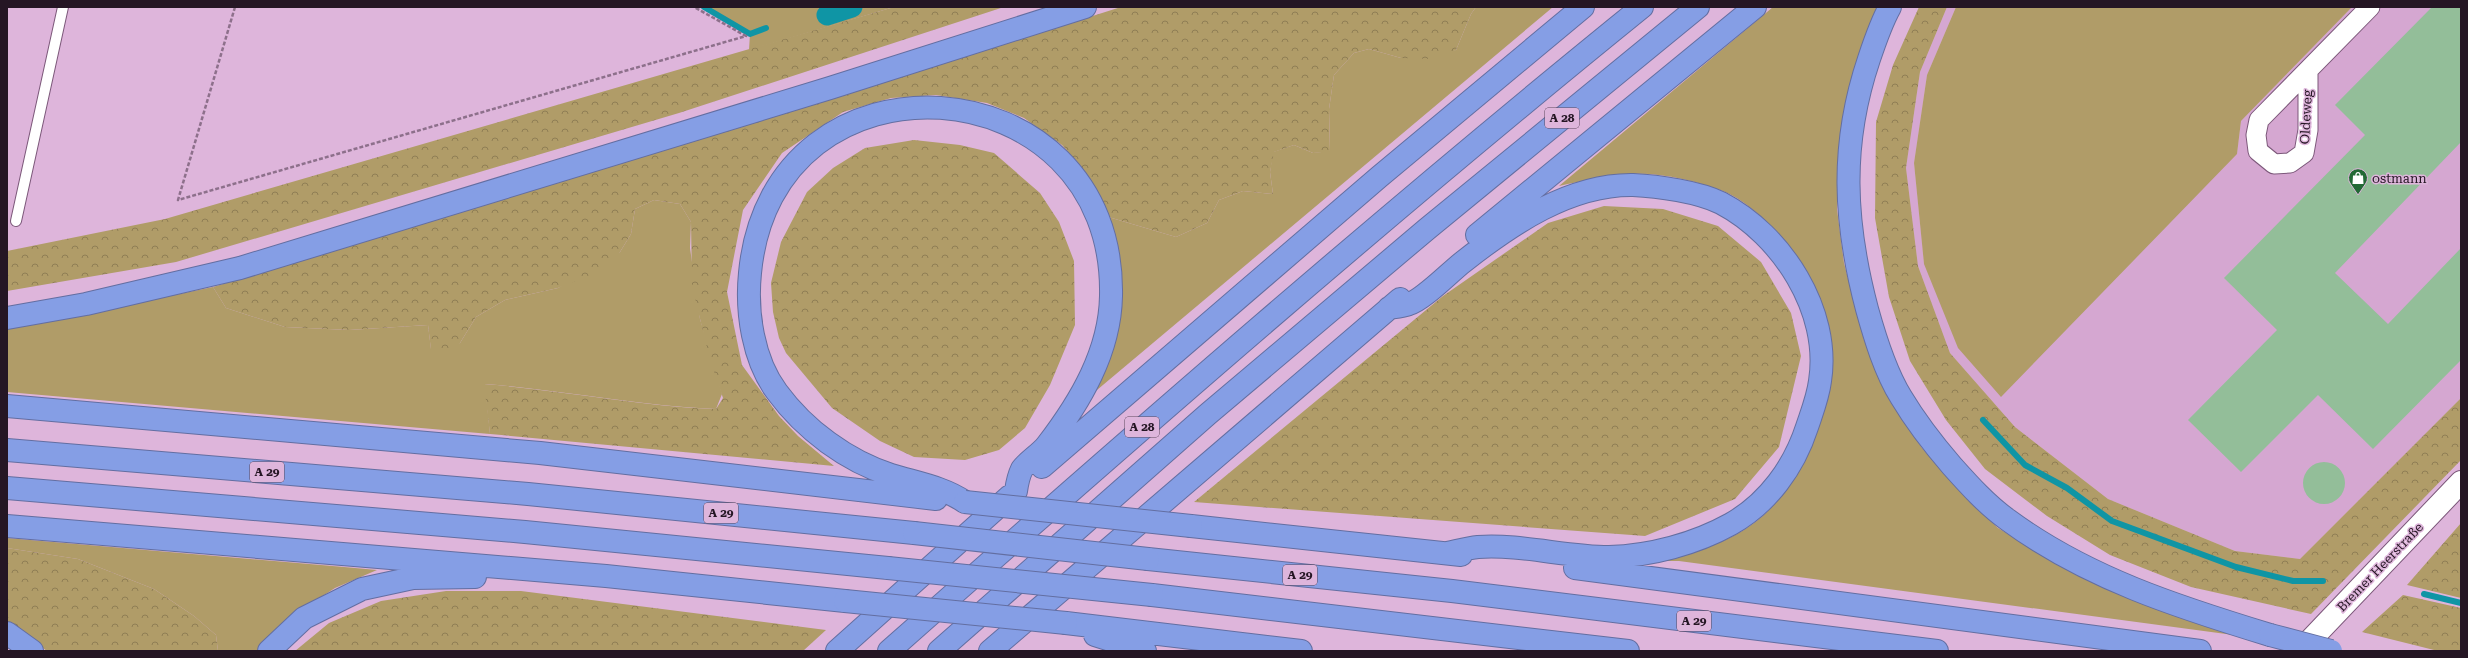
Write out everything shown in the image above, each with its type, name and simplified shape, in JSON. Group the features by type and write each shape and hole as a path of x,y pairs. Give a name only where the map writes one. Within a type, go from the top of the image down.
{"highway":[{"path":"7,318 86,304 240,268 830,88 1085,7"},
{"path":"837,651 1110,407 1355,198 1583,7"},
{"name":"A 28","path":"889,651 1200,376 1399,207 1642,7"},
{"name":"A 28","path":"939,651 1220,404 1427,229 1698,7"},
{"path":"990,651 1022,621 1389,308 1755,7"},
{"path":"1890,7 1883,18 1862,82 1848,165 1848,209 1855,261 1873,329 1900,395 1931,441 1965,481 2005,519 2057,553 2112,581 2202,614 2270,635 2331,651"},
{"path":"965,502 950,492 888,474 861,463 838,449 805,423 776,391 758,354 751,323 748,288 752,248 764,208 789,169 822,140 852,122 907,107 940,106 982,114 1019,129 1041,145 1068,170 1094,206 1103,234 1111,267 1111,299 1106,333 1093,372 1066,419 1044,449 1022,470 1016,491"},
{"path":"1389,308 1412,304 1504,232 1556,202 1592,190 1632,185 1674,190 1719,202 1752,223 1781,253 1794,272 1816,321 1820,350 1820,380 1803,441 1788,469 1762,502 1732,523 1698,540 1656,551 1610,557 1478,547 1447,553"},
{"path":"7,406 540,453 965,502 1447,553 1670,580 2200,651"},
{"name":"A 29","path":"7,450 528,494 914,532 1148,559 1460,592 1937,651"},
{"path":"7,488 533,533 888,568 1152,595 1628,651"},
{"path":"7,526 606,576 1066,623 1301,651"},
{"path":"269,651 304,618 362,589 413,578 462,577 565,584 606,576"},
{"path":"1006,651 1022,621"},
{"path":"1066,623 1114,643 1145,651"},
{"path":"7,633 32,651"}],"main road":[{"name":"Bremer Heerstraße","path":"2300,651 2461,482"}],"street":[{"name":"Oldeweg","path":"2308,72 2370,7"}],"lane":[{"path":"16,221 62,7"}],"path":[{"path":"235,7 178,200 746,36 694,7"}],"shaded area":[{"path":"1947,7 1956,7 1927,75 1914,163 1924,264 2237,154 2241,121 2352,7 2461,7 2461,398 2300,559 2235,551 2108,499 2015,427 1950,353 1918,266 1906,168 1920,72"}],"green space":[{"path":"705,7 894,7 749,50 750,34"},
{"path":"894,7 1004,7 679,113 176,262 7,291 7,251 165,219"},
{"path":"1121,7 1476,7 1471,14 1456,50 1432,59 1401,58 1369,49 1354,53 1334,75 1329,109 1330,152 1313,153 1294,145 1274,152 1270,172 1273,194 1243,191 1219,200 1207,223 1176,237 1105,216 1080,165 1062,145 1024,118 987,103 936,95 891,98 843,112 782,153 743,210 727,292 742,365 779,416 798,436 834,466 490,434 484,384 658,405 716,409 723,398 710,360 692,286 691,222 680,204 654,200 635,209 631,234 620,252 603,270 558,288 505,300 476,317 460,343 445,354 431,350 428,325 349,330 285,327 226,308 213,287 834,98"},
{"path":"1476,7 1553,7 1097,390 1122,295 1117,256 1105,216 1176,237 1207,223 1219,200 1243,191 1273,194 1270,172 1273,152 1294,145 1313,153 1330,151 1329,109 1334,75 1354,53 1369,49 1401,58 1456,50 1471,14"},
{"path":"1773,7 1881,7 1842,126 1837,209 1844,263 1864,340 1890,401 1922,448 1959,490 1998,528 2055,562 2241,636 1679,561 1660,561 1718,543 1744,530 1768,511 1795,477 1814,440 1821,419 1828,378 1829,336 1827,321 1818,293 1800,260 1776,231 1758,214 1745,203 1730,194 1690,181 1654,174 1604,177 1559,186"},
{"path":"1919,7 1947,7 1920,72 1906,168 1918,266 1950,353 2015,427 2108,499 2235,551 2300,559 2461,398 2461,460 2311,614 2191,587 2110,555 2047,516 1985,469 1946,420 1910,361 1889,297 1875,218 1876,122 1893,65"},
{"path":"1956,7 2352,7 2241,121 2237,154 2001,397 1958,348 1924,264 1914,163 1927,75"},
{"path":"914,140 960,145 994,153 1040,193 1059,222 1074,261 1075,325 1050,385 1025,428 999,450 965,460 914,457 880,441 832,408 786,353 779,338 773,312 771,283 781,242 807,192 833,168 865,148"},
{"path":"654,200 680,204 691,222 690,248 700,319 722,394 716,409 658,405 485,384 490,434 7,392 7,327 68,317 213,287 226,308 285,327 349,330 428,325 431,349 460,343 476,317 505,300 558,288 620,252 631,234 635,209"},
{"path":"1604,206 1663,209 1718,226 1761,262 1791,313 1801,356 1779,447 1735,499 1645,536 1194,502 1443,296 1548,223"},
{"path":"2461,523 2461,598 2407,585"},
{"path":"7,538 377,570 335,588 298,612 257,651 218,651 216,635 194,616 154,589 78,559 7,548"},
{"path":"7,548 78,559 154,589 194,616 216,635 218,651 47,651 7,622"},
{"path":"446,591 521,591 826,630 803,651 295,651 329,623 381,601"},
{"path":"2403,595 2461,608 2461,651 2438,651 2362,632"}],"building":[{"name":"ostmann","path":"2432,7 2461,7 2461,142 2335,273 2388,324 2461,248 2461,360 2373,449 2318,395 2241,472 2188,420 2277,330 2224,278 2365,135 2335,105"},
{"path":"2320,462 2328,462 2336,465 2342,471 2345,483 2342,495 2336,501 2328,504 2320,504 2312,501 2306,495 2303,487 2303,479 2306,471 2312,465"}],"waterway":[{"path":"704,7 750,34 766,28"},
{"path":"827,15 852,7"},
{"path":"1983,420 2025,465 2067,488 2112,521 2236,567 2293,581 2323,581"},
{"path":"2424,594 2461,603"}],"place":[{"name":"ostmann","path":"2358,195"}]}
